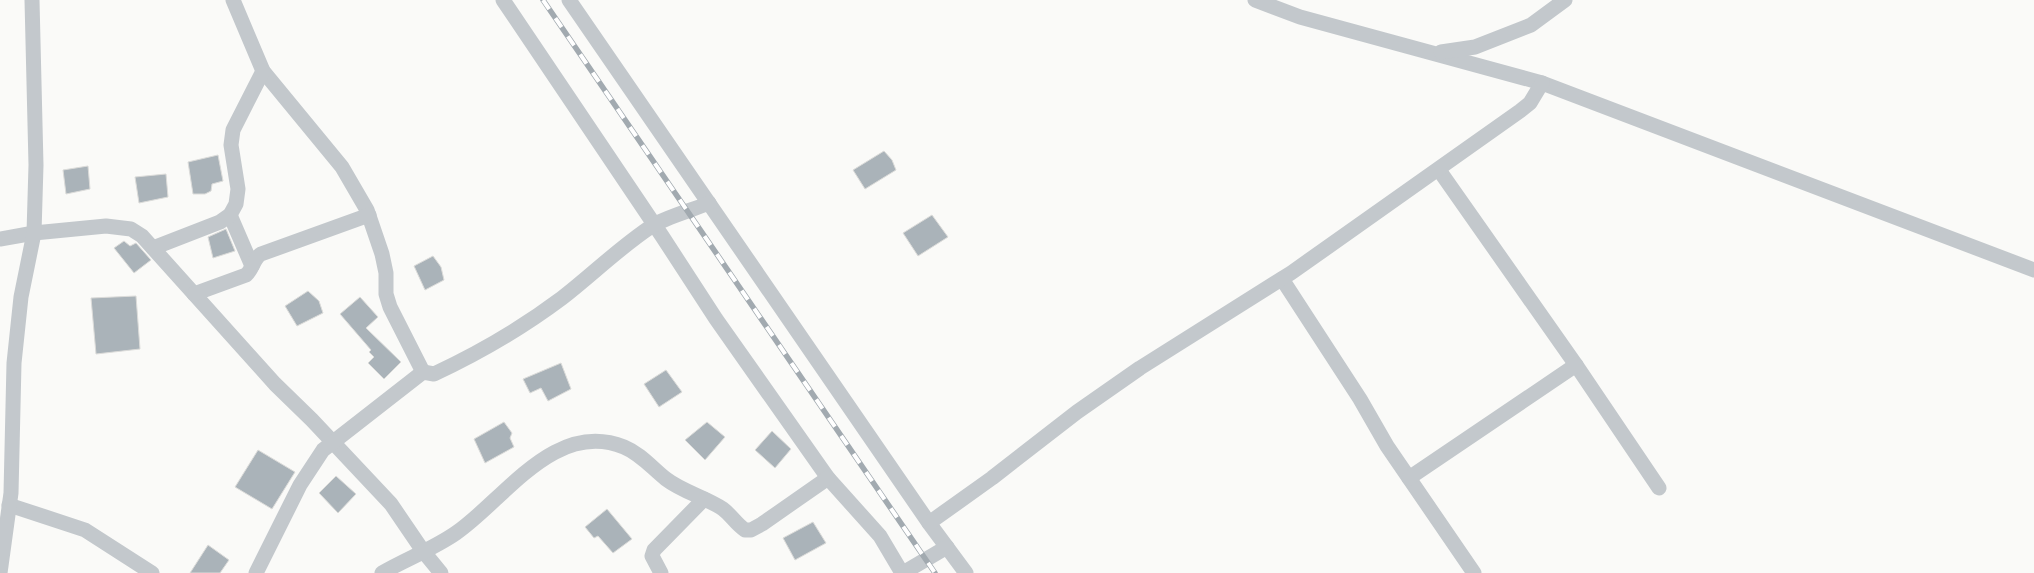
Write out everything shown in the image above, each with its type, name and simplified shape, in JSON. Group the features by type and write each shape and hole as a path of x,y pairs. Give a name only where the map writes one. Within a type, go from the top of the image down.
{"street":[{"path":"0,573 14,363 21,297 34,233 36,165 32,0"},
{"path":"233,0 263,71 342,167 369,215 382,254 386,273 386,294 390,306 423,372"},
{"path":"502,0 716,319 828,478 880,536 903,573 948,547"},
{"path":"569,0 929,523 966,573"},
{"path":"1255,0 1300,17 1403,46 1437,53 1542,84 2034,270"},
{"path":"1437,53 1475,47 1507,36 1531,25 1565,0"},
{"path":"153,248 220,222 230,215 236,204 238,189 231,145 233,130 263,71"},
{"path":"929,523 992,478 1077,412 1140,368 1282,279 1439,170 1530,103 1542,84"},
{"path":"1439,170 1576,365 1659,488"},
{"path":"256,573 300,485 317,458 332,442 423,372 434,374 475,354 515,331 563,297 614,254 654,225 709,203"},
{"path":"230,215 252,266"},
{"path":"194,294 246,275 256,257 261,254 369,215"},
{"path":"0,239 34,233 106,226 131,229 142,236 275,384 391,504 423,551 441,573"},
{"path":"1282,279 1360,399 1387,446 1474,573"},
{"path":"1409,478 1576,365"},
{"path":"382,573 456,533 511,487 528,469 575,443 587,440 600,440 625,447 640,456 678,487 725,510 745,530 751,530 762,524 828,478"},
{"path":"6,499 85,530 152,573"},
{"path":"661,573 652,556 654,550 704,499"}],"building":[{"path":"884,151 892,160 896,170 865,189 853,170"},
{"path":"218,155 223,181 212,184 211,191 205,194 193,194 188,162"},
{"path":"88,166 90,189 66,194 63,170"},
{"path":"166,174 168,197 139,203 135,177"},
{"path":"932,215 948,237 918,256 903,233"},
{"path":"226,229 235,251 213,258 208,237"},
{"path":"124,241 130,246 136,243 151,260 134,273 114,248"},
{"path":"433,256 441,267 444,280 425,290 414,266"},
{"path":"308,291 319,301 323,313 297,326 285,306"},
{"path":"136,296 140,349 96,354 91,298"},
{"path":"360,297 378,317 366,328 401,362 384,379 368,363 374,357 369,352 371,350 340,314"},
{"path":"561,363 571,389 548,401 541,388 530,393 523,379"},
{"path":"666,370 682,392 659,407 644,384"},
{"path":"504,422 512,433 510,438 514,447 485,463 474,439"},
{"path":"707,422 725,437 705,460 685,440"},
{"path":"772,431 791,449 775,468 755,450"},
{"path":"258,450 295,472 272,509 235,487"},
{"path":"336,476 356,494 338,513 319,493"},
{"path":"607,509 632,539 613,553 598,536 594,538 585,527"},
{"path":"813,522 826,543 795,560 783,538"},
{"path":"208,545 229,560 220,573 190,573"}],"railway":[{"path":"543,0 935,573"}]}
